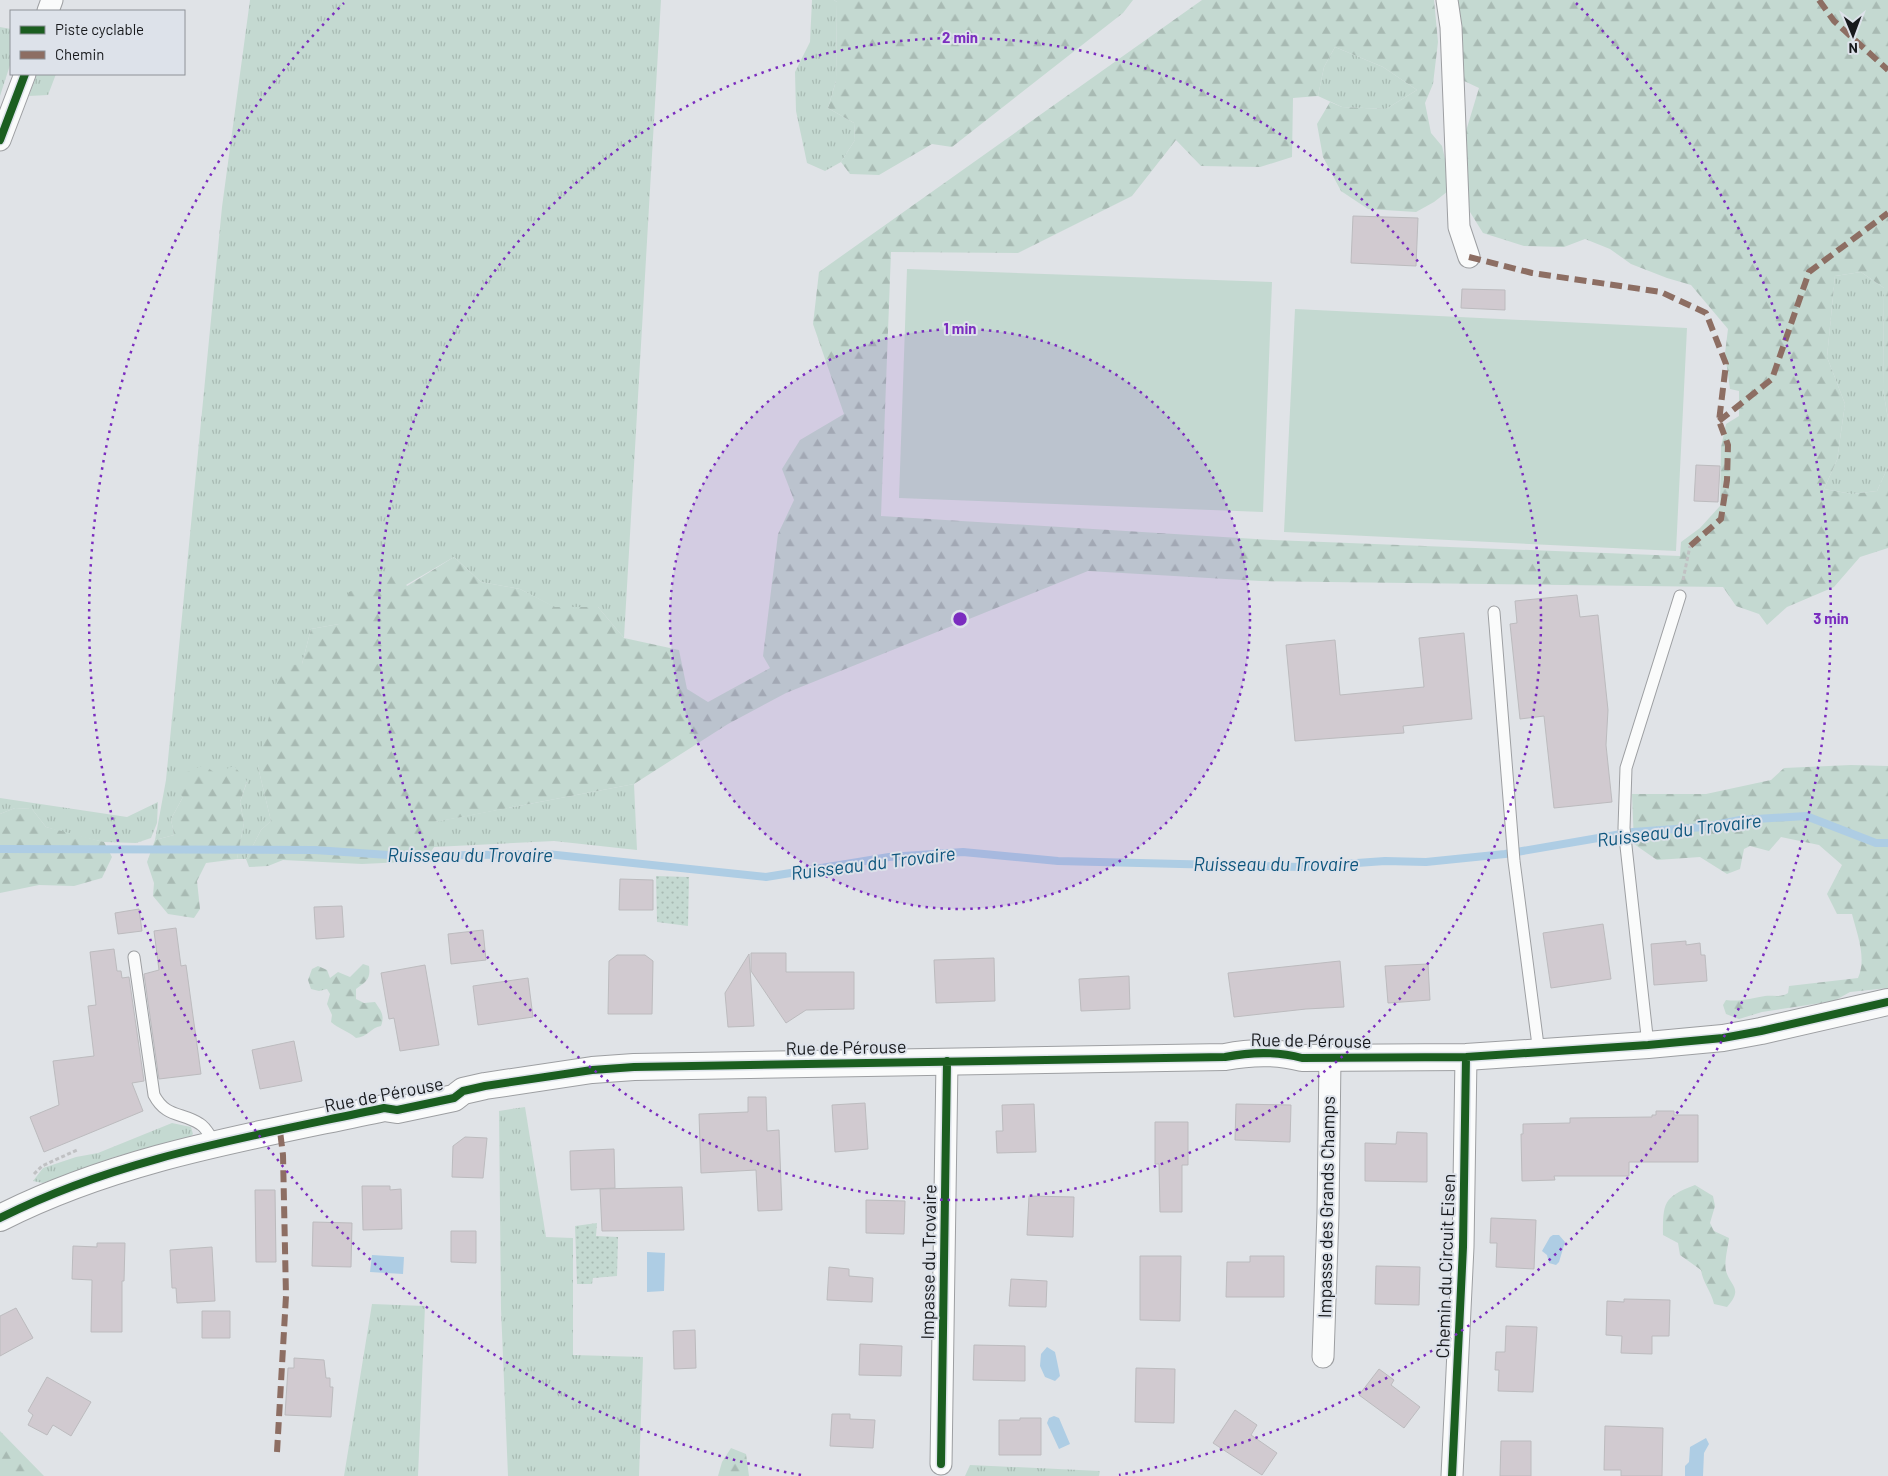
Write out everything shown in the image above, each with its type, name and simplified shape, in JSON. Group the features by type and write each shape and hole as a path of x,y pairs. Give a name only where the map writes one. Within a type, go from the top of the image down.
{"street":[{"path":"1447,0 1451,27 1459,227 1469,257"},
{"path":"0,140 24,75"},
{"name":"Rue de Pérouse","path":"0,1218 43,1198 116,1170 214,1143 384,1108 397,1110 454,1098 462,1091 485,1086 592,1070 948,1061 1225,1058 1247,1053 1284,1053 1302,1058 1466,1057 1539,1054 1713,1039 1781,1027 1888,1002"},
{"name":"Chemin du Circuit Eisen","path":"1452,1476 1463,1247 1466,1057"},
{"name":"Impasse des Grands Champs","path":"1323,1356 1328,1213 1330,1058"},
{"name":"Impasse du Trovaire","path":"941,1464 948,1061"}],"lane":[{"path":"1648,1045 1624,828 1626,768 1680,596"},
{"path":"1494,612 1512,845 1539,1054"},
{"path":"134,957 154,1095 159,1104 169,1112 202,1124 214,1143"}],"path":[{"path":"1680,596 1690,546"}],"green space":[{"path":"250,0 661,0 624,638 598,607 554,607 520,589 481,582 454,557 339,624 311,629 302,664 258,767 271,821 261,830 246,859 237,859 244,823 240,802 247,782 183,797 171,819 174,835 155,840 166,780 222,207"},
{"path":"812,0 834,0 837,2 836,81 828,108 854,123 855,140 841,162 825,171 807,163 796,111 795,72 810,42"},
{"path":"834,0 1133,0 1123,13 952,147 932,144 879,175 850,174 841,162 855,140 854,123 828,108 836,81 837,2"},
{"path":"1202,0 1434,0 1438,42 1433,84 1425,103 1431,133 1442,146 1452,188 1434,202 1416,212 1368,209 1341,191 1323,157 1317,124 1330,102 1342,107 1386,109 1417,90 1383,67 1335,47 1324,67 1318,96 1293,98 1292,157 1260,167 1201,166 1176,140 1132,196 1018,253 891,252 881,516 1273,540 1680,556 1681,542 1700,528 1720,506 1721,447 1726,424 1739,416 1739,391 1730,389 1725,353 1728,329 1691,285 1631,264 1610,249 1585,239 1564,247 1524,246 1483,233 1470,212 1463,141 1479,88 1462,80 1457,0 1888,0 1888,419 1883,389 1884,288 1861,272 1835,276 1827,357 1845,404 1837,460 1824,489 1852,494 1877,491 1888,467 1888,548 1860,557 1834,587 1787,607 1767,625 1759,614 1736,606 1723,587 1260,581 1088,571 786,693 728,724 634,784 435,822 434,847 425,861 362,864 283,860 268,866 249,867 246,859 261,830 271,821 258,767 280,666 302,664 311,629 339,624 349,592 398,573 407,586 454,557 481,582 520,589 555,607 598,607 624,638 679,650 687,689 708,702 770,668 763,656 778,534 794,500 782,469 800,440 844,414 813,324 819,272"},
{"path":"0,27 10,29 10,65 0,96"},
{"path":"1335,47 1383,67 1417,90 1386,109 1342,107 1318,96 1324,67"},
{"path":"37,75 56,75 48,95 29,96"},
{"path":"907,269 1272,282 1263,512 899,498"},
{"path":"1861,272 1884,288 1883,389 1888,419 1888,467 1877,491 1852,494 1824,489 1837,460 1845,404 1827,357 1835,276"},
{"path":"1295,309 1687,328 1676,551 1284,532"},
{"path":"204,765 215,773 234,766 247,781 240,802 244,823 237,859 206,863 197,881 200,909 194,918 168,914 153,896 154,883 147,862 155,840 174,835 171,819 183,797 174,788 187,772"},
{"path":"1851,765 1888,766 1888,988 1850,992 1834,1001 1762,1012 1739,1019 1726,1014 1723,1005 1726,1000 1777,996 1788,993 1789,986 1858,978 1862,962 1852,914 1837,914 1827,894 1842,865 1819,845 1781,837 1769,851 1750,846 1744,849 1740,869 1727,874 1700,857 1657,860 1634,844 1632,794 1706,794 1771,780 1784,768"},
{"path":"634,784 637,850 554,841 434,847 434,822"},
{"path":"0,798 127,817 158,802 157,823 151,838 136,843 104,842 46,827 32,809 15,808 0,814"},
{"path":"15,808 32,809 46,827 104,842 112,857 102,878 74,886 39,885 0,893 0,814"},
{"path":"656,876 689,877 688,926 657,922"},
{"path":"363,964 369,966 369,974 365,982 356,989 356,999 364,1003 375,1002 381,1011 383,1019 381,1026 356,1038 331,1022 332,1015 327,1004 330,994 327,989 319,991 311,989 308,980 312,969 318,966 327,970 330,978 338,972 350,977"},
{"path":"525,1107 546,1237 573,1238 573,1355 643,1357 639,1476 508,1476 501,1309 499,1111"},
{"path":"172,1123 191,1127 193,1134 189,1138 114,1157 43,1183 33,1181 43,1168 76,1157 98,1153"},
{"path":"1695,1185 1713,1196 1715,1206 1710,1223 1714,1231 1729,1238 1726,1271 1734,1288 1735,1295 1727,1307 1714,1304 1701,1270 1680,1255 1678,1243 1663,1235 1667,1202 1676,1193"},
{"path":"597,1223 596,1236 618,1237 617,1276 593,1278 592,1284 577,1284 575,1226"},
{"path":"372,1304 425,1306 418,1476 344,1476"},
{"path":"0,1431 44,1476 0,1476"},
{"path":"731,1448 746,1454 749,1476 718,1476 722,1462"},
{"path":"970,1465 1100,1471 1099,1476 965,1476"}],"water":[{"path":"1553,1235 1559,1235 1565,1242 1559,1262 1556,1265 1549,1263 1547,1255 1542,1251"},
{"path":"647,1252 665,1253 664,1291 647,1292"},
{"path":"372,1255 404,1257 403,1274 370,1272"},
{"path":"1047,1347 1055,1352 1060,1376 1055,1381 1045,1377 1040,1366 1041,1354"},
{"path":"1054,1416 1059,1418 1070,1444 1059,1449 1047,1423 1049,1418"},
{"path":"1706,1438 1709,1444 1704,1453 1703,1476 1685,1476 1685,1466 1689,1462 1690,1447"}],"building":[{"path":"1353,216 1418,218 1416,266 1351,263"},
{"path":"1462,289 1505,290 1505,310 1461,308"},
{"path":"1696,465 1720,466 1718,502 1694,501"},
{"path":"1577,595 1580,617 1598,615 1608,710 1606,745 1612,802 1554,808 1544,716 1520,719 1510,624 1517,623 1515,601"},
{"path":"1464,633 1472,719 1403,726 1404,733 1295,741 1286,645 1335,640 1340,695 1424,687 1419,638"},
{"path":"620,879 653,880 653,910 619,910"},
{"path":"342,906 344,937 316,939 314,907"},
{"path":"139,909 142,931 118,934 115,913"},
{"path":"1603,924 1611,979 1551,988 1543,933"},
{"path":"176,928 181,966 186,965 201,1074 159,1079 144,974 159,970 154,931"},
{"path":"483,930 486,960 451,964 448,934"},
{"path":"1686,941 1686,945 1700,943 1701,955 1705,955 1707,981 1654,985 1651,944"},
{"path":"114,949 117,971 121,971 122,978 129,977 144,1081 132,1083 143,1111 44,1152 30,1117 59,1105 53,1061 94,1056 88,1006 96,1005 90,952"},
{"path":"751,953 786,953 786,972 854,972 854,1009 806,1010 786,1023 751,971"},
{"path":"749,954 754,1026 728,1027 725,993"},
{"path":"617,955 645,955 653,961 652,1014 608,1014 609,961"},
{"path":"994,958 995,1001 936,1003 934,960"},
{"path":"1340,961 1344,1007 1234,1017 1228,973"},
{"path":"1428,964 1430,1000 1388,1003 1385,966"},
{"path":"425,965 439,1045 400,1051 394,1018 389,1019 381,973"},
{"path":"1129,976 1130,1009 1081,1011 1079,979"},
{"path":"528,978 533,1017 478,1025 473,986"},
{"path":"294,1041 302,1081 260,1089 252,1050"},
{"path":"748,1097 766,1097 767,1131 779,1130 782,1210 758,1211 756,1170 701,1173 699,1114 748,1112"},
{"path":"865,1103 868,1149 835,1152 832,1105"},
{"path":"1034,1104 1036,1152 997,1153 996,1131 1003,1131 1002,1105"},
{"path":"1236,1104 1291,1105 1290,1142 1235,1140"},
{"path":"1656,1111 1674,1111 1674,1115 1698,1115 1698,1162 1629,1162 1629,1176 1554,1176 1555,1180 1522,1181 1521,1134 1523,1134 1523,1124 1570,1123 1570,1118 1652,1117 1652,1115 1656,1115"},
{"path":"1155,1122 1188,1122 1188,1165 1182,1165 1182,1212 1160,1212 1159,1164 1155,1164"},
{"path":"1397,1132 1427,1133 1427,1182 1365,1181 1365,1143 1396,1144"},
{"path":"465,1137 487,1138 483,1178 452,1177 453,1146"},
{"path":"614,1149 615,1188 571,1190 570,1151"},
{"path":"362,1186 390,1186 390,1190 401,1189 402,1229 363,1230"},
{"path":"682,1187 684,1230 602,1231 600,1189"},
{"path":"255,1190 275,1190 276,1262 256,1262"},
{"path":"1029,1196 1074,1197 1073,1237 1027,1235"},
{"path":"866,1200 905,1201 904,1234 866,1233"},
{"path":"1491,1218 1536,1220 1534,1269 1496,1267 1497,1243 1490,1243"},
{"path":"313,1222 352,1223 351,1267 312,1266"},
{"path":"451,1231 476,1231 476,1263 451,1262"},
{"path":"97,1243 125,1243 124,1281 122,1281 122,1332 91,1332 92,1280 72,1279 73,1246 97,1247"},
{"path":"212,1247 215,1301 177,1303 176,1288 172,1288 170,1250"},
{"path":"1140,1256 1181,1256 1180,1321 1140,1320"},
{"path":"1250,1256 1284,1256 1284,1297 1226,1297 1227,1262 1250,1262"},
{"path":"1376,1266 1420,1267 1419,1305 1375,1304"},
{"path":"829,1267 849,1269 849,1276 873,1278 872,1302 827,1300"},
{"path":"1011,1279 1047,1281 1046,1307 1009,1306"},
{"path":"1624,1299 1670,1300 1669,1336 1652,1336 1652,1354 1621,1353 1622,1336 1606,1335 1607,1301 1624,1302"},
{"path":"16,1308 33,1338 0,1356 0,1316"},
{"path":"202,1311 230,1311 230,1338 202,1338"},
{"path":"1506,1326 1537,1327 1533,1392 1498,1391 1499,1370 1495,1370 1496,1352 1505,1352"},
{"path":"695,1330 696,1368 674,1369 673,1331"},
{"path":"860,1344 902,1346 901,1376 859,1375"},
{"path":"974,1345 1025,1346 1025,1381 973,1380"},
{"path":"294,1358 324,1360 326,1378 330,1378 330,1387 333,1387 331,1417 285,1415 288,1368 294,1368"},
{"path":"1136,1368 1175,1369 1174,1423 1135,1422"},
{"path":"1379,1369 1394,1380 1391,1385 1420,1407 1404,1428 1359,1395"},
{"path":"47,1377 91,1402 71,1436 53,1425 47,1435 28,1425 33,1415 28,1411"},
{"path":"1235,1410 1257,1425 1251,1435 1277,1453 1262,1475 1213,1443"},
{"path":"832,1414 850,1414 850,1419 875,1420 873,1448 830,1446"},
{"path":"1020,1418 1041,1418 1041,1455 999,1455 999,1420 1020,1420"},
{"path":"1605,1426 1663,1428 1662,1476 1621,1476 1621,1470 1604,1470"},
{"path":"1501,1441 1531,1441 1531,1476 1500,1476"}],"waterway":[{"name":"Ruisseau du Trovaire","path":"0,849 315,850 403,856 547,854 766,877 889,857 963,852 1058,861 1300,867 1385,861 1426,862 1505,854 1633,832 1704,827 1740,820 1806,816 1876,843 1888,843"}],"marked path":[{"path":"1819,0 1834,21 1888,70"},
{"path":"1719,421 1772,379 1809,272 1888,213"},
{"path":"1469,257 1532,273 1661,292 1706,313 1726,364 1719,421 1728,445 1727,480 1721,519 1690,546"},
{"path":"277,1452 286,1296 283,1155 280,1131"}],"cycle path":[{"path":"0,140 25,75"},
{"path":"0,1218 92,1179 188,1151 384,1108 397,1110 454,1098 463,1091 485,1086 592,1070 634,1067 1225,1057 1264,1053 1302,1058 1466,1057 1723,1038 1888,1002"},
{"path":"1452,1476 1463,1247 1466,1057"},
{"path":"941,1464 947,1061"}]}
